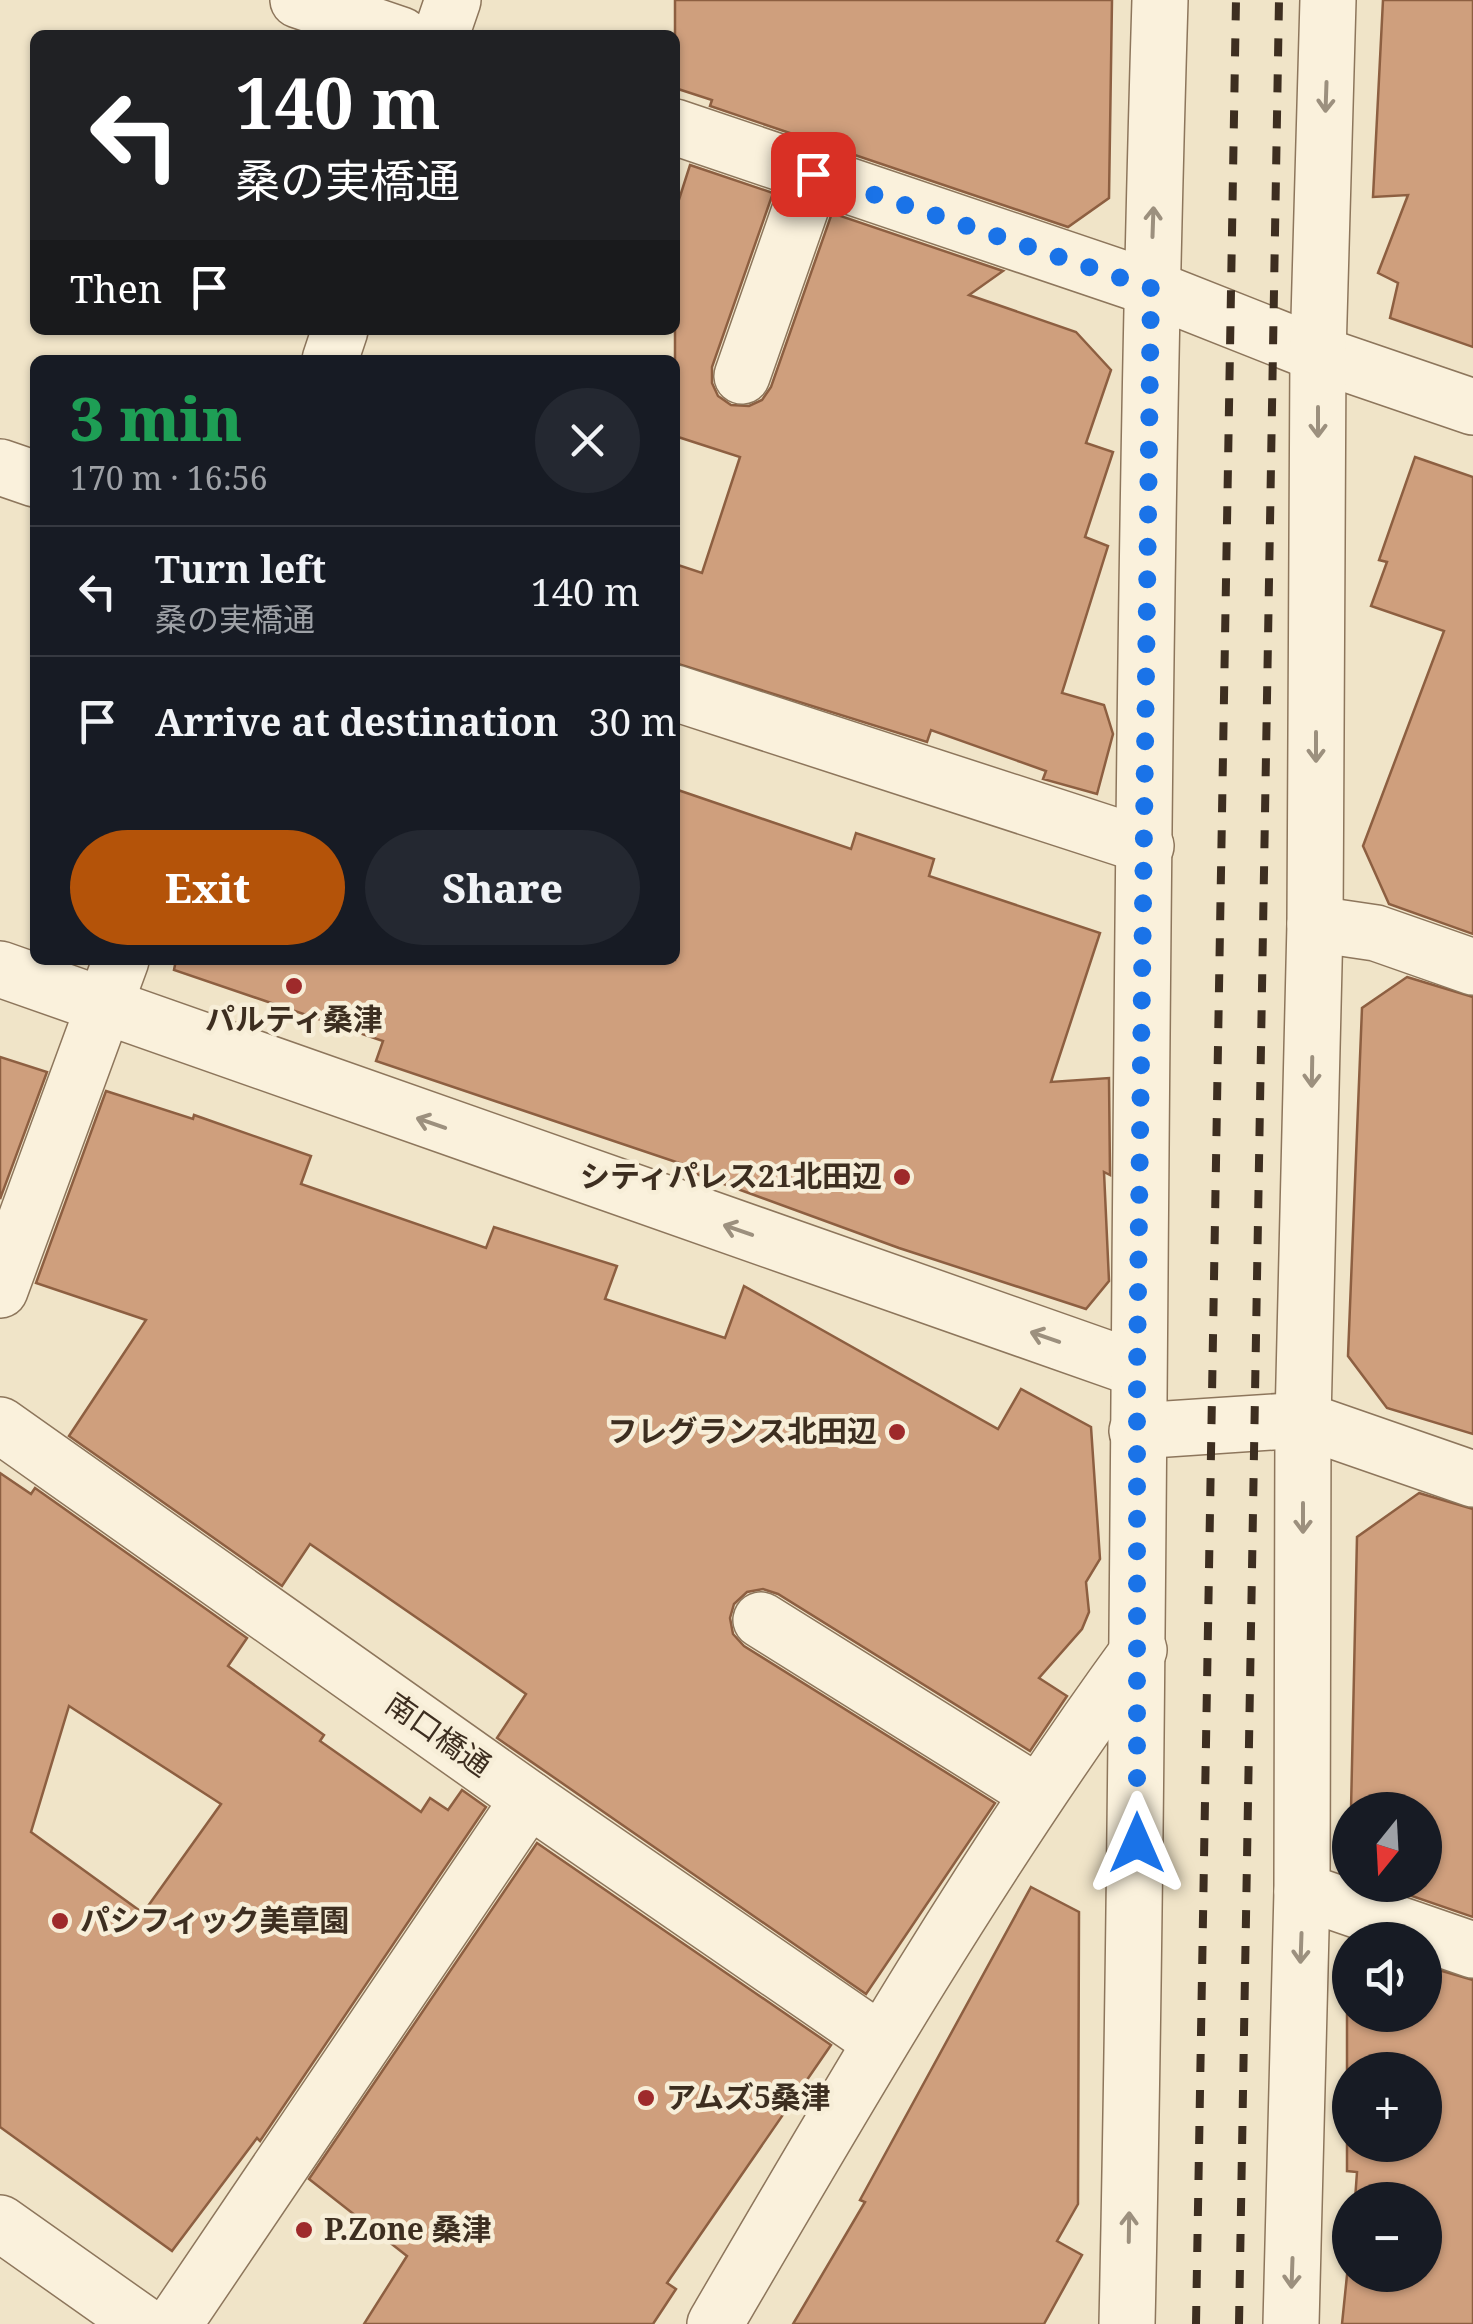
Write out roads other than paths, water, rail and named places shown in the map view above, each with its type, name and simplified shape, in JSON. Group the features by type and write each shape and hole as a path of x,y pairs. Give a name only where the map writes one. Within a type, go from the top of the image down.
{"street":[{"path":"298,0 385,30"},
{"path":"443,30 453,0"},
{"path":"1128,2324 1151,288 1160,0"},
{"path":"1290,2324 1302,1891 1302,1420 1316,924 1318,354 1328,0"},
{"path":"680,129 1151,288 1318,354 1473,408"},
{"path":"742,376 813,174"},
{"path":"0,467 30,477"},
{"path":"680,695 1146,846"},
{"path":"1316,924 1376,933 1473,967"},
{"path":"0,969 112,984 1137,1369"},
{"path":"0,1290 112,984"},
{"path":"1137,1431 1302,1420 1473,1478"},
{"name":"南口橋通","path":"0,1425 529,1799 880,2041"},
{"path":"761,1620 1036,1792"},
{"path":"715,2324 880,2041 1036,1792 1138,1650"},
{"path":"174,2324 529,1799"},
{"path":"1302,1891 1473,1950"},
{"path":"0,2224 142,2324"}],"railway":[{"path":"1196,2324 1236,0"},
{"path":"1239,2324 1279,0"}],"place":[{"name":"パルティ桑津","path":"294,986"},
{"name":"シティパレス21北田辺","path":"902,1177"},
{"name":"フレグランス北田辺","path":"897,1432"},
{"name":"パシフィック美章園","path":"60,1921"},
{"name":"アムズ5桑津","path":"646,2098"},
{"name":"P.Zone 桑津","path":"304,2230"}]}
